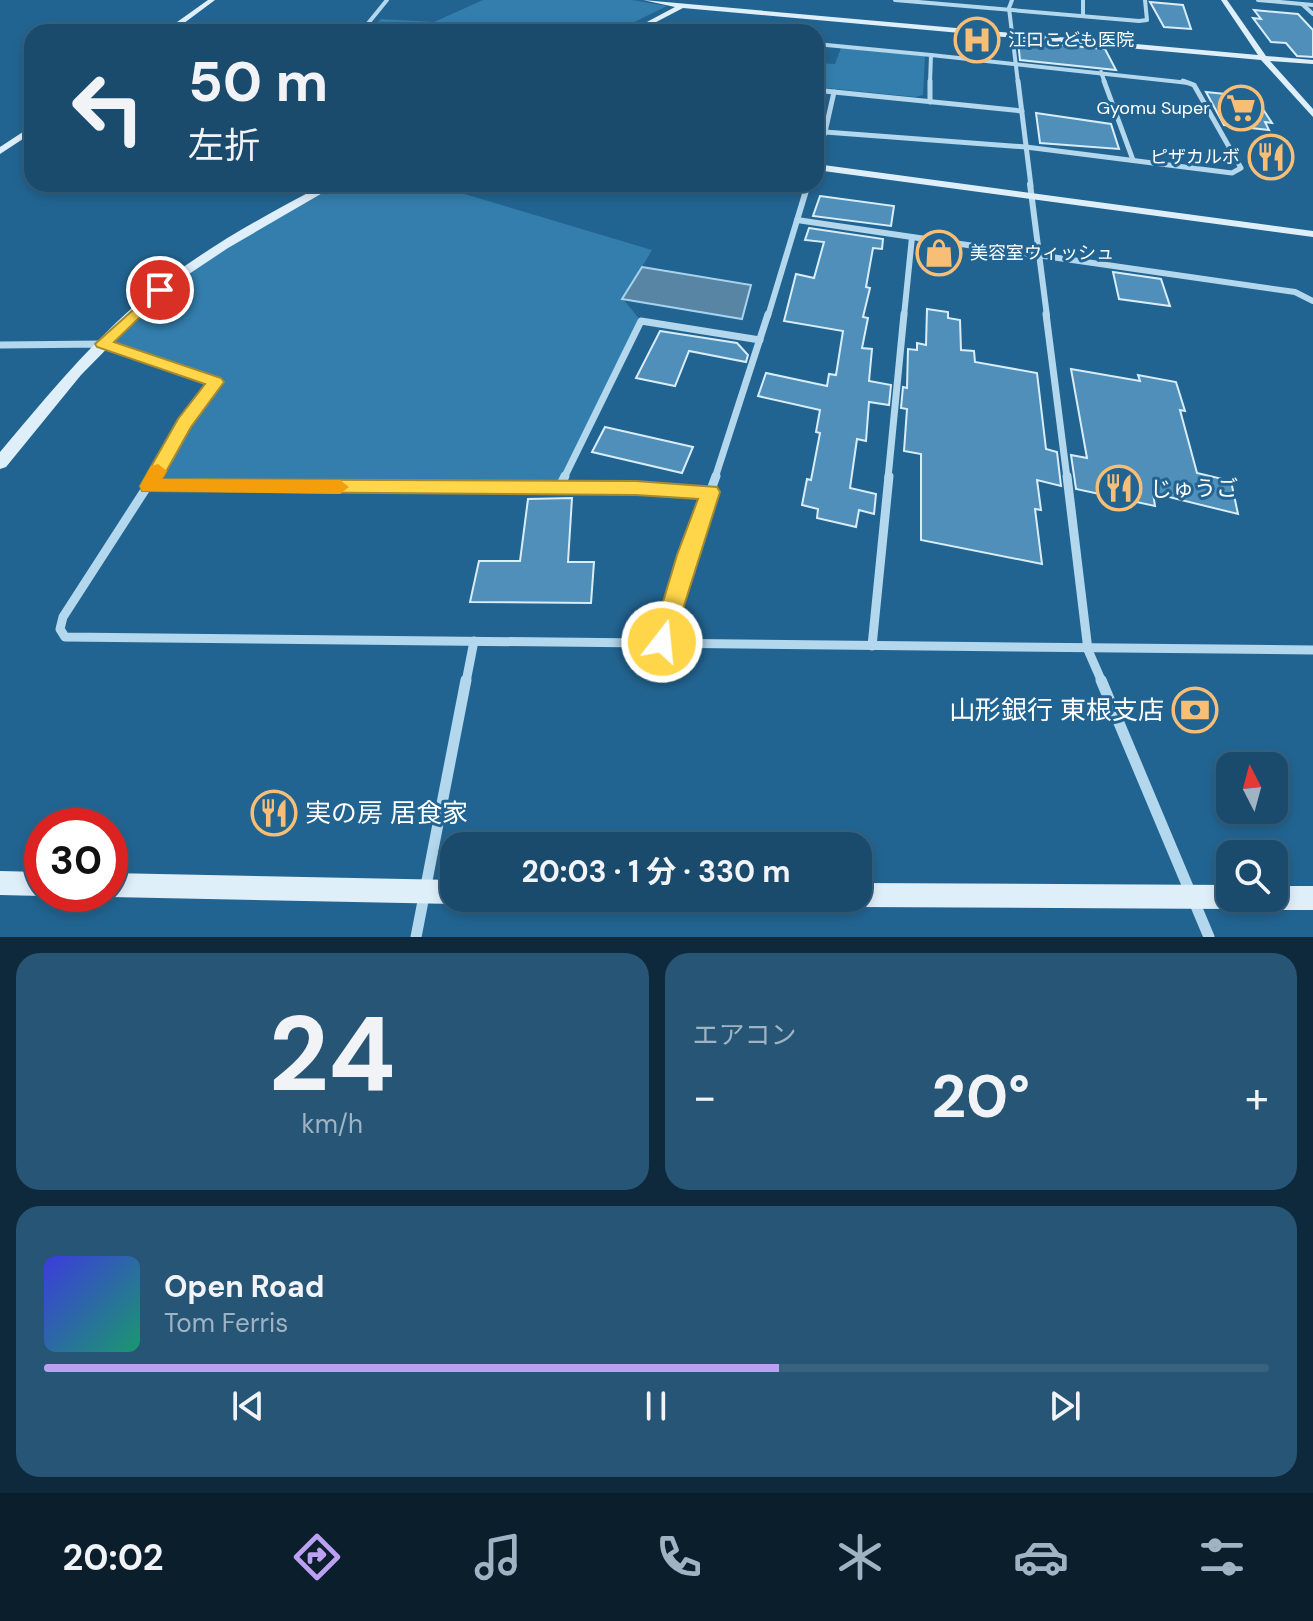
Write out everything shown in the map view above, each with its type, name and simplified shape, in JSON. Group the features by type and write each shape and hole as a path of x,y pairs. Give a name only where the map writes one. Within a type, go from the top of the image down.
{"street":[{"path":"178,24 212,0"},
{"path":"368,24 387,0"},
{"path":"646,0 682,6 1313,62"},
{"path":"647,24 693,0"},
{"path":"895,0 1147,20 1145,0"},
{"path":"1012,0 1009,10 1088,650 1209,937"},
{"path":"1083,0 1083,16"},
{"path":"1224,0 1263,57 1313,114"},
{"path":"1258,0 1313,5"},
{"path":"1300,2 1313,14"},
{"path":"824,45 1180,80 1194,85 1241,168 1232,173 1026,147 825,132"},
{"path":"930,102 931,55"},
{"path":"1101,72 1133,160"},
{"path":"824,91 1022,111"},
{"path":"824,135 834,92"},
{"path":"0,151 24,134"},
{"path":"824,168 1313,234"},
{"path":"0,463 103,344 160,290 244,231 318,192"},
{"path":"662,642 687,555 760,340 806,192"},
{"path":"797,220 1295,292 1313,301"},
{"path":"872,646 912,237"},
{"path":"559,488 641,321 760,340"},
{"path":"0,345 103,344 215,382 184,423 149,486 63,617 60,629 65,637 1313,650"},
{"path":"149,486 710,492"},
{"path":"416,937 474,641"},
{"path":"0,883 24,884"},
{"path":"128,885 440,892"},
{"path":"872,895 1216,897"},
{"path":"1288,898 1313,898"}],"shaded area":[{"path":"483,0 632,0 667,6 630,24 376,24 381,19 434,22"},
{"path":"841,48 925,56 923,95 915,97 824,88 824,63 835,64"},
{"path":"319,192 458,192 652,250 623,299 641,321 559,488 149,486 184,423 215,382 103,344 212,253"},
{"path":"642,267 751,285 742,319 622,299"}],"building":[{"path":"1150,2 1183,5 1191,29 1164,27"},
{"path":"1254,10 1298,14 1313,30 1313,57 1297,56 1286,43 1271,42 1253,18 1261,19"},
{"path":"1018,41 1105,49 1116,70 1020,60"},
{"name":"Gyomu Super","path":"1206,92 1255,97 1272,123 1265,122 1269,130 1224,125"},
{"path":"1036,113 1111,124 1119,149 1040,143"},
{"path":"820,196 894,206 891,226 813,216"},
{"path":"809,228 883,239 882,249 873,248 866,287 870,288 863,317 868,318 862,348 872,349 869,381 891,385 889,405 869,402 866,441 857,439 850,488 876,494 874,514 859,510 856,527 817,518 818,509 802,505 807,479 811,480 820,433 816,432 820,410 758,396 766,373 827,386 829,374 836,375 843,331 784,321 796,274 814,278 824,242 805,240"},
{"path":"1113,272 1161,279 1170,306 1119,299"},
{"path":"927,309 948,312 948,318 960,320 961,350 974,351 975,362 1037,373 1046,449 1057,452 1061,486 1037,480 1041,510 1035,509 1042,564 921,540 921,454 904,451 907,409 901,408 903,387 907,388 908,349 917,350 917,343 926,345"},
{"path":"660,331 737,343 748,355 746,362 689,351 675,386 636,378"},
{"path":"1071,369 1140,381 1138,375 1176,382 1197,473 1231,481 1238,514 1153,493 1155,506 1076,489 1071,455 1087,458"},
{"path":"605,427 693,447 682,473 592,452"},
{"path":"572,498 568,562 594,562 591,603 470,602 479,561 520,561 528,499"}],"slow traffic":[{"path":"158,471 149,486 340,487"}],"place":[{"name":"江口こども医院","path":"977,40"},
{"name":"Gyomu Super","path":"1241,108"},
{"name":"ピザカルボ","path":"1271,157"},
{"name":"美容室ウィッシュ","path":"939,253"},
{"name":"じゅうご","path":"1119,488"},
{"name":"山形銀行 東根支店","path":"1195,710"},
{"name":"実の房 居食家","path":"274,813"}],"route":[{"path":"160,290 103,344 215,382 184,423 149,486 636,488 710,492 687,555 662,642"}]}
